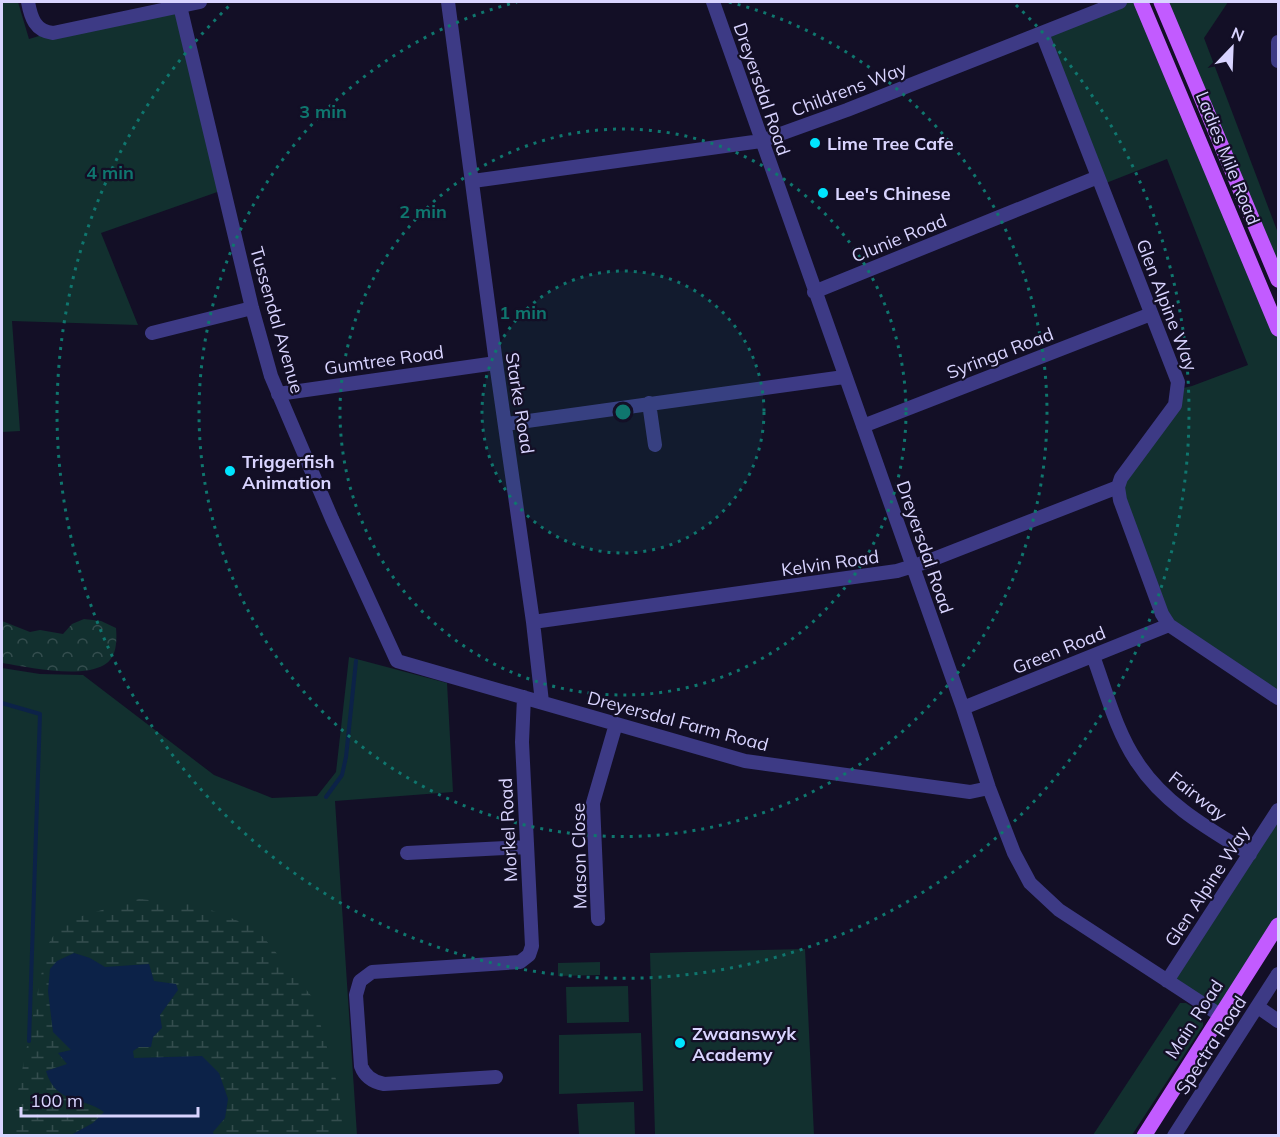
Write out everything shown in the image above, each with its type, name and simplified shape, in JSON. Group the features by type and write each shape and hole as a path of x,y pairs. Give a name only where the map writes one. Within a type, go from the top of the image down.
{"main road":[{"name":"Ladies Mile Road","path":"1141,2 1278,329"},
{"name":"Ladies Mile Road","path":"1161,2 1278,280"},
{"name":"Main Road","path":"1144,1136 1278,925"}],"street":[{"path":"28,2 32,19 46,32 56,32 200,2"},
{"name":"Starke Road","path":"448,2 542,702"},
{"name":"Childrens Way","path":"473,181 761,141 1042,33 1100,5 1120,2"},
{"name":"Dreyersdal Road","path":"717,3 761,141 1014,854 1030,883 1043,897 1079,924 1220,1015"},
{"name":"Tussendal Avenue","path":"180,6 252,308 278,394 397,661"},
{"name":"Glen Alpine Way","path":"1042,33 1179,388 1175,405 1129,467 1118,487"},
{"path":"1278,42 1278,61"},
{"name":"Clunie Road","path":"814,292 1098,177"},
{"path":"152,333 252,308"},
{"name":"Syringa Road","path":"863,426 1151,314"},
{"name":"Gumtree Road","path":"278,394 496,363"},
{"path":"506,424 844,377"},
{"path":"649,403 655,445"},
{"path":"1118,487 1123,512 1162,614 1169,625 1278,698"},
{"name":"Kelvin Road","path":"533,622 897,571 1118,487"},
{"name":"Green Road","path":"963,708 1169,625"},
{"name":"Fairway","path":"1093,656 1123,737 1136,762 1167,798 1215,833 1250,854"},
{"name":"Dreyersdal Farm Road","path":"397,661 745,761 970,792 989,788"},
{"name":"Morkel Road","path":"496,1077 384,1084 371,1080 361,1066 356,995 357,987 366,976 379,971 520,962 529,955 532,945 522,742 524,697"},
{"name":"Mason Close","path":"598,920 593,803 616,724"},
{"name":"Glen Alpine Way","path":"1167,981 1278,810"},
{"path":"407,853 527,847"},
{"name":"Spectra Road","path":"1174,1136 1278,974"},
{"path":"1258,1006 1278,1021"}],"green space":[{"path":"2,2 18,2 29,39 49,33 179,8 223,190 101,233 138,325 12,321 20,431 2,432"},
{"path":"1099,2 1141,2 1278,329 1278,698 1169,625 1118,487 1179,389 1248,365 1167,159 1101,185 1042,33 1102,8"},
{"path":"1161,2 1228,2 1204,38 1278,233 1278,280"},
{"path":"84,619 101,621 116,628 114,654 104,665 94,669 68,672 2,663 2,621 30,632 40,630 63,634 72,624"},
{"path":"349,657 447,683 453,792 335,801 357,1135 2,1135 2,668 40,674 83,675 214,775 272,798 317,796 336,772"},
{"path":"1278,810 1278,924 1220,1015 1167,981"},
{"path":"139,899 198,905 256,928 313,998 339,1090 343,1135 214,1135 213,1133 225,1118 155,1056 134,1059 133,1051 162,1029 160,1015 168,1003 154,981 149,964 105,967 90,958 48,990 53,1032 71,1051 68,1063 46,1071 50,1081 63,1094 104,1112 93,1123 71,1135 14,1136 14,1111 47,946 62,922"},
{"name":"Zwaanswyk Academy","path":"805,949 814,1135 655,1135 650,953"},
{"path":"600,962 600,975 558,976 558,963"},
{"path":"628,986 629,1022 567,1023 566,987"},
{"path":"1180,1003 1186,1003 1199,1012 1203,1026 1132,1135 1093,1135"},
{"path":"641,1033 643,1091 559,1094 559,1035"},
{"path":"634,1102 635,1135 579,1135 577,1104"}],"water":[{"path":"74,953 90,958 105,967 149,964 154,981 176,984 178,990 160,1015 162,1028 153,1037 151,1047 139,1047 133,1051 134,1058 202,1056 219,1073 228,1099 225,1118 213,1132 214,1135 71,1135 93,1123 104,1112 63,1095 56,1090 46,1071 67,1064 58,1053 71,1050 53,1032 48,991 50,969 57,961"}],"waterway":[{"path":"326,797 342,775 346,757 356,661"},
{"path":"2,703 40,714 29,1041"}],"place":[{"name":"Lime Tree Cafe","path":"815,143"},
{"name":"Lee's Chinese","path":"823,193"},
{"name":"Triggerfish Animation","path":"230,471"},
{"name":"Zwaanswyk Academy","path":"680,1043"}]}
